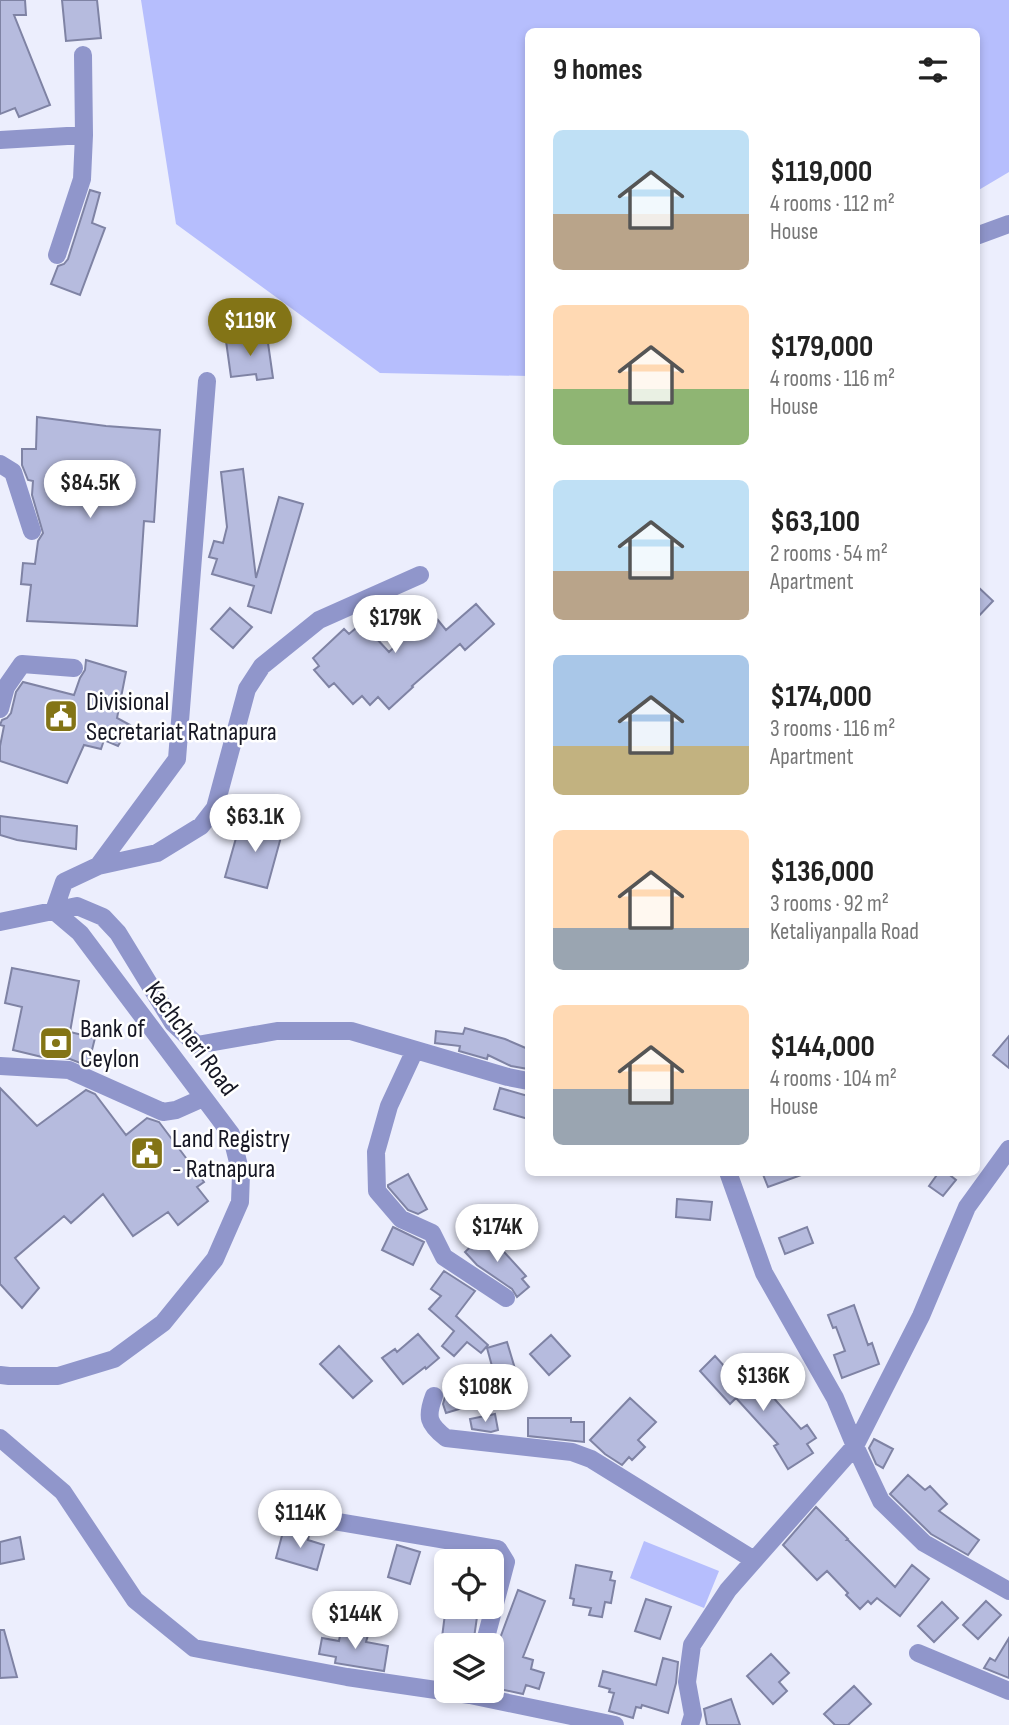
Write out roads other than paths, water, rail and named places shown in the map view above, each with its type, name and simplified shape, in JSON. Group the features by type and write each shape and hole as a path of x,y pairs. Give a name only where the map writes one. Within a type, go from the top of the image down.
{"street":[{"path":"57,255 82,179 83,55"},
{"path":"0,140 84,135"},
{"path":"980,235 1009,224"},
{"path":"98,866 177,759 207,381"},
{"path":"0,464 13,472 32,531"},
{"path":"54,911 64,882 98,866 157,853 201,826 215,808 247,689 262,666 319,620 420,575"},
{"path":"0,666 22,664 74,667"},
{"path":"0,709 6,687 22,664"},
{"path":"0,922 77,906 103,918 118,933 173,1023 197,1045 277,1031 351,1031 525,1080"},
{"name":"Kachcheri Road","path":"0,1375 58,1376 114,1359 163,1324 215,1259 240,1202 241,1174 231,1134 80,933 54,911"},
{"path":"415,1050 389,1106 376,1152 377,1191 401,1219 432,1233 444,1257 506,1298"},
{"path":"0,1066 69,1070 163,1112 176,1110 203,1098"},
{"path":"690,1725 693,1715 687,1682 692,1645 728,1590 855,1446 921,1316 967,1207 1009,1149"},
{"path":"730,1176 764,1273 835,1398 881,1501 924,1543 1009,1591"},
{"path":"434,1396 428,1411 432,1427 446,1438 572,1452 591,1459 754,1560"},
{"path":"0,1438 63,1492 135,1600 194,1648 347,1677 434,1688"},
{"path":"321,1519 498,1549 506,1562 487,1633"},
{"path":"918,1653 1009,1691"},
{"path":"504,1700 615,1725"}],"place":[{"name":"Divisional Secretariat Ratnapura","path":"61,716"},
{"name":"Bank of Ceylon","path":"56,1043"},
{"name":"Land Registry - Ratnapura","path":"147,1153"}]}
